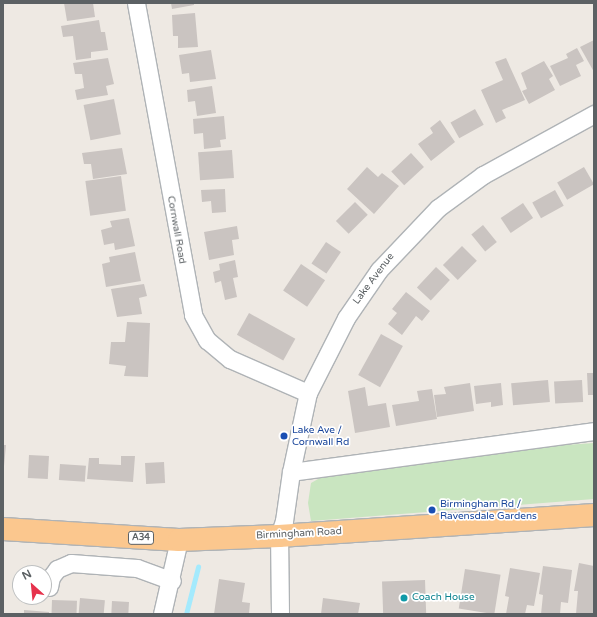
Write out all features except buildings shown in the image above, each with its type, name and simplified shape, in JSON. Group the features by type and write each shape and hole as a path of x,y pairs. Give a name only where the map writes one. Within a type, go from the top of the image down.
{"highway":[{"name":"Birmingham Road","path":"3,529 179,540 278,536 594,516"}],"street":[{"name":"Cornwall Road","path":"136,3 193,315 207,340 230,359 308,393"},
{"name":"Lake Avenue","path":"278,536 284,521 291,472 308,393 346,318 362,294 418,227 483,175 594,114"},
{"path":"291,472 594,431"},
{"path":"278,536 280,614"},
{"path":"162,614 172,581 179,540"},
{"path":"52,575 57,569 71,563 137,568 172,581"}],"green space":[{"path":"594,443 594,499 311,521 308,503 311,483 327,474 508,449"}],"waterway":[{"path":"186,614 198,567"}],"place":[{"name":"Lake Ave / Cornwall Rd","path":"284,436"},
{"name":"Birmingham Rd / Ravensdale Gardens","path":"432,510"},
{"name":"Coach House","path":"404,598"}]}
